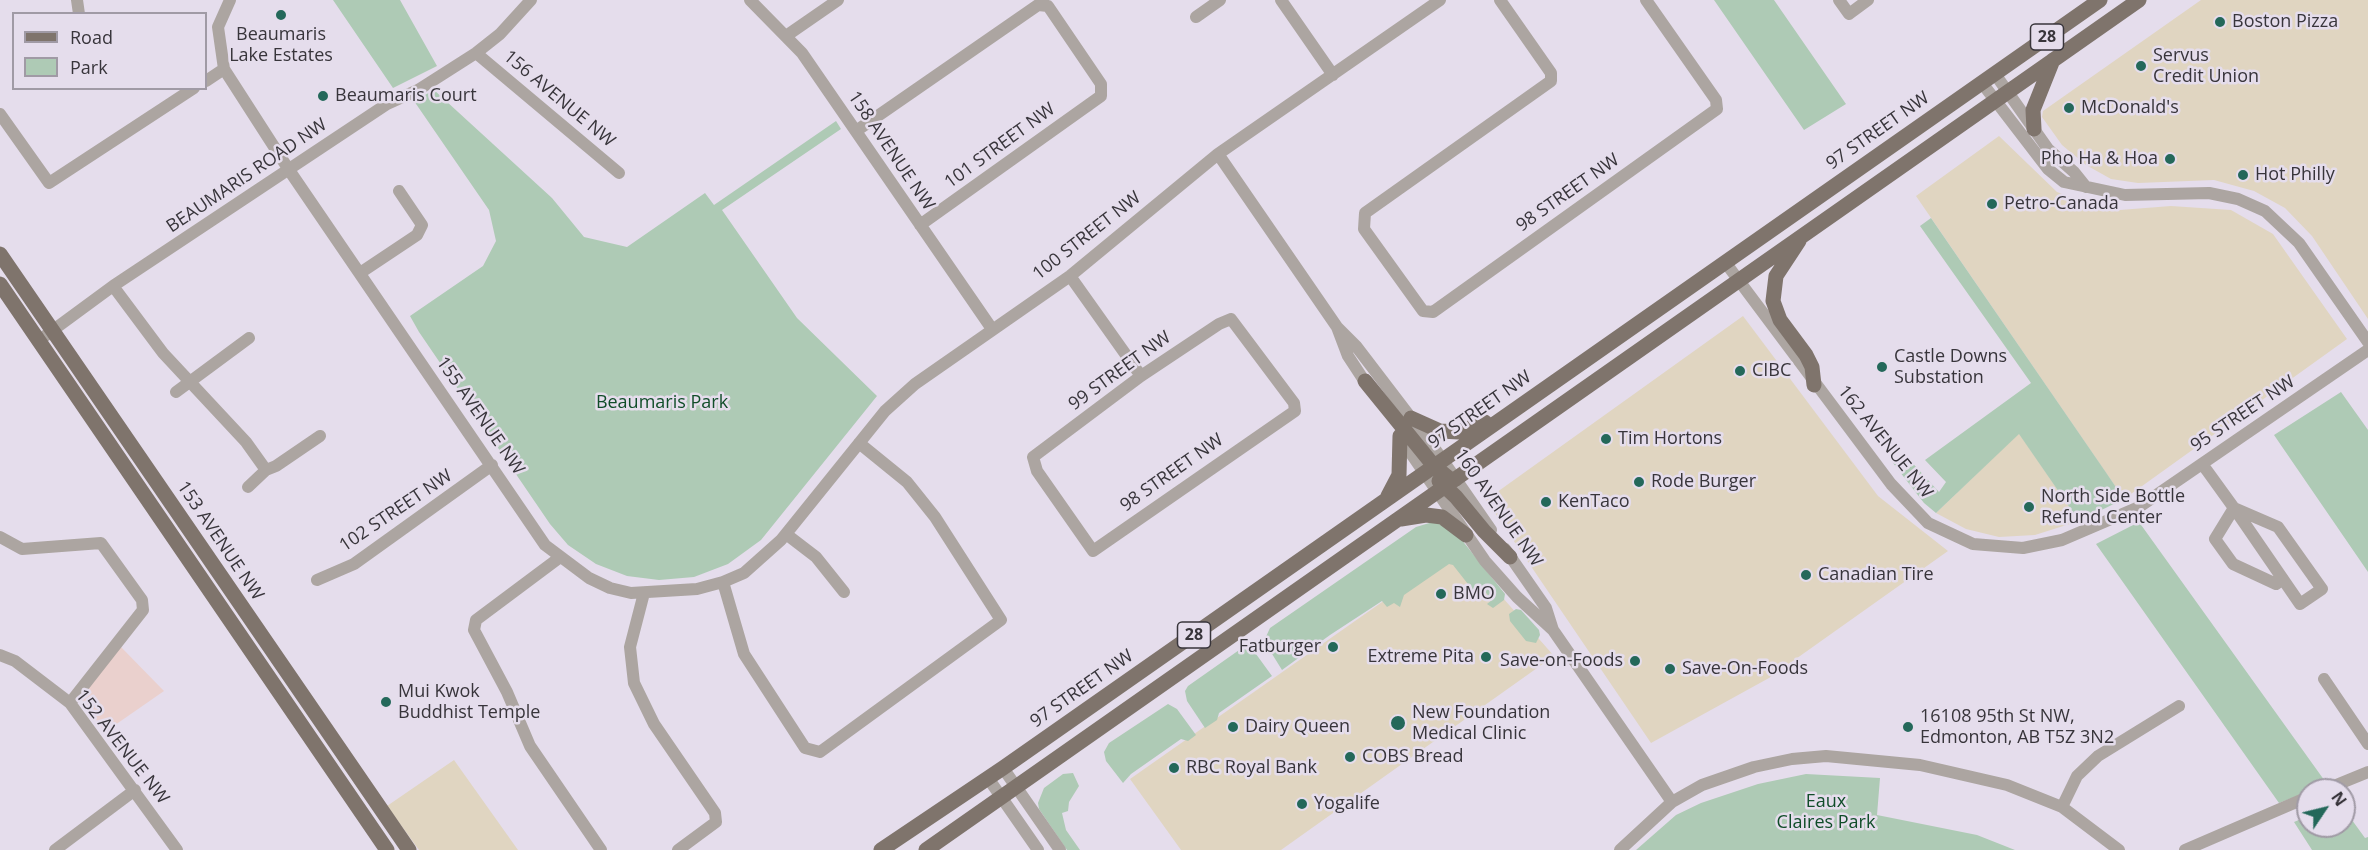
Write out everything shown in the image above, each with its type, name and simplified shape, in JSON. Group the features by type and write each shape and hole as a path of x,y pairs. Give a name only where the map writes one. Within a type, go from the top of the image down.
{"main road":[{"name":"97 STREET NW","path":"881,850 1003,768 2100,0"},
{"path":"926,850 2139,0"},
{"path":"2034,129 2033,110 2053,60"},
{"path":"1804,234 1776,276 1773,301 1780,320 1812,367 1814,385"},
{"name":"153 AVENUE NW","path":"0,254 409,850"},
{"name":"153 AVENUE NW","path":"0,284 387,850"},
{"path":"1365,381 1434,466 1450,479 1446,485"},
{"path":"1411,418 1433,429 1459,432 1523,404"},
{"path":"1385,501 1399,475 1400,436"},
{"path":"1446,485 1510,557"},
{"path":"1398,519 1426,515 1442,517 1466,535"}],"street":[{"name":"155 AVENUE NW","path":"230,0 218,27 224,69 289,170 545,545 559,558 589,578 610,588 644,593"},
{"name":"BEAUMARIS ROAD NW","path":"39,340 113,286 387,104 418,90 476,53 506,28 531,0"},
{"name":"158 AVENUE NW","path":"750,0 802,53 992,329"},
{"path":"786,36 838,0"},
{"path":"1196,17 1220,0"},
{"path":"1281,0 1333,75"},
{"name":"100 STREET NW","path":"644,593 697,589 744,573 786,534 885,411 915,384 1070,276 1218,154 1440,0"},
{"name":"98 STREET NW","path":"1500,0 1551,73 1551,81 1365,213 1364,229 1423,311 1433,312 1717,109 1716,100 1646,0"},
{"path":"1839,0 1849,14 1868,0"},
{"name":"101 STREET NW","path":"856,131 1038,4 1048,6 1101,84 1101,96 920,225"},
{"name":"156 AVENUE NW","path":"476,53 619,173"},
{"path":"207,80 224,69"},
{"path":"1995,74 2048,148 2074,172 2086,187"},
{"path":"1982,83 2048,169 2064,182 2142,196 2209,193 2238,199 2265,211 2300,243 2368,342"},
{"path":"0,114 49,183 191,90"},
{"name":"160 AVENUE NW","path":"1218,154 1337,327 1356,346 1411,418 1434,466 1446,485 1466,535 1517,597 1553,630 1671,802"},
{"path":"360,273 417,235 422,225 399,191"},
{"name":"162 AVENUE NW","path":"1725,262 1814,385 1891,484 1928,523 1973,544 2023,548 2062,540 2139,507"},
{"path":"1070,276 1141,376"},
{"path":"113,286 162,353 246,442 266,470"},
{"name":"99 STREET NW","path":"1093,550 1037,471 1033,457 1141,376 1223,321 1231,319 1294,403"},
{"name":"160 AVENUE NW","path":"1337,327 1348,356 1400,436 1434,466"},
{"path":"176,392 249,338"},
{"name":"95 STREET NW","path":"2139,507 2368,350"},
{"name":"98 STREET NW","path":"1093,550 1295,411 1294,403"},
{"path":"248,487 266,470 276,466 320,436"},
{"path":"723,582 744,654 805,748 819,752 1001,620 935,517 907,482 860,443"},
{"path":"2202,464 2301,604 2322,589 2278,527 2234,508"},
{"name":"102 STREET NW","path":"317,580 354,564 492,465"},
{"path":"2234,508 2215,538 2233,564 2276,584 2283,579"},
{"path":"786,534 816,557 844,592"},
{"path":"0,537 22,549 101,543 142,600 143,610 70,703"},
{"name":"160 AVENUE NW","path":"1510,557 1545,608 1553,630"},
{"path":"559,558 476,620 474,630 507,692 530,746 601,850"},
{"path":"644,593 630,647 634,682 654,724 715,813 716,822 678,850"},
{"name":"152 AVENUE NW","path":"0,655 15,661 70,703 177,850"},
{"path":"2324,679 2368,744"},
{"path":"2062,807 2077,776 2098,756 2179,706"},
{"path":"1620,850 1671,802 1730,774 1782,761 1826,756 1920,765 1996,783 2062,807 2119,850"},
{"path":"1003,768 1060,850"},
{"path":"2353,778 2368,772"},
{"path":"988,778 1038,850"},
{"path":"55,850 135,790"},
{"path":"2185,850 2296,802"}],"shaded area":[{"path":"2201,0 2368,0 2368,319 2312,236 2285,208 2254,191 2214,180 2138,183 2111,179 2086,165 2062,145 2042,117 2043,111"},
{"path":"1999,136 2057,192 2107,211 2171,206 2231,210 2273,234 2347,339 2124,499 1916,196"},
{"path":"1743,316 1878,496 1948,551 1769,678 1651,743 1486,500"},
{"path":"2019,433 2079,521 2035,535 1999,537 1966,529 1936,513"},
{"path":"1459,548 1554,656 1281,850 1181,850 1130,779"},
{"path":"120,646 164,691 105,732 80,698"},
{"path":"454,760 518,850 419,850 387,806"}],"green space":[{"path":"333,0 400,0 437,66 393,88"},
{"path":"1714,0 1774,0 1846,104 1804,130"},
{"name":"Beaumaris Park","path":"434,90 552,198 584,237 627,247 705,193 714,205 836,121 841,129 722,210 797,318 877,396 761,540 728,564 694,577 659,580 627,576 596,564 568,545 550,524 419,332 410,316 483,266 496,241 489,210 414,101"},
{"path":"1931,218 2124,499 2079,521 2019,434 1936,513 1924,503 1893,463 1906,456 1939,492 1946,482 1925,460 2031,383 1920,226"},
{"path":"2341,392 2368,430 2368,572 2274,435"},
{"path":"1436,521 1453,529 1505,594 1504,600 1493,608 1487,604 1492,600 1482,588 1475,593 1453,565 1449,564 1404,595 1400,607 1394,603 1387,607 1382,601 1282,670 1264,641 1270,628 1416,527"},
{"path":"2139,522 2323,778 2296,778 2296,796 2279,803 2096,544"},
{"path":"1516,609 1521,610 1539,630 1540,635 1536,643 1526,641 1510,621 1509,614"},
{"path":"1242,648 1256,654 1272,676 1219,713 1217,720 1205,728 1187,701 1185,691 1188,686"},
{"path":"1168,704 1177,709 1196,735 1188,741 1181,739 1131,774 1123,783 1106,761 1104,752 1109,743"},
{"path":"1073,773 1079,786 1069,802 1068,811 1062,813 1066,830 1080,850 1067,850 1039,809 1038,803 1044,788 1063,774"},
{"name":"Eaux Claires Park","path":"1806,774 1880,778 1877,815 1977,835 2015,850 1636,850 1676,815 1701,803 1758,784"},
{"path":"2356,826 2365,838 2368,837 2368,850 2312,850 2304,838 2356,838"}],"place":[{"name":"Beaumaris Lake Estates","path":"281,15"},
{"name":"Boston Pizza","path":"2220,22"},
{"name":"Servus Credit Union","path":"2141,66"},
{"name":"Beaumaris Court","path":"323,96"},
{"name":"McDonald's","path":"2069,108"},
{"name":"Pho Ha & Hoa","path":"2170,159"},
{"name":"Hot Philly","path":"2243,175"},
{"name":"Petro-Canada","path":"1992,204"},
{"name":"Castle Downs Substation","path":"1882,367"},
{"name":"CIBC","path":"1740,371"},
{"name":"Tim Hortons","path":"1606,439"},
{"name":"Rode Burger","path":"1639,482"},
{"name":"KenTaco","path":"1546,502"},
{"name":"North Side Bottle Refund Center","path":"2029,507"},
{"name":"Canadian Tire","path":"1806,575"},
{"name":"BMO","path":"1441,594"},
{"name":"Fatburger","path":"1333,647"},
{"name":"Extreme Pita","path":"1486,657"},
{"name":"Save-on-Foods","path":"1635,661"},
{"name":"Save-On-Foods","path":"1670,669"},
{"name":"Mui Kwok Buddhist Temple","path":"386,702"},
{"name":"New Foundation Medical Clinic","path":"1398,723"},
{"name":"Dairy Queen","path":"1233,727"},
{"name":"16108 95th St NW, Edmonton, AB T5Z 3N2","path":"1908,727"},
{"name":"COBS Bread","path":"1350,757"},
{"name":"RBC Royal Bank","path":"1174,768"},
{"name":"Yogalife","path":"1302,804"}]}
